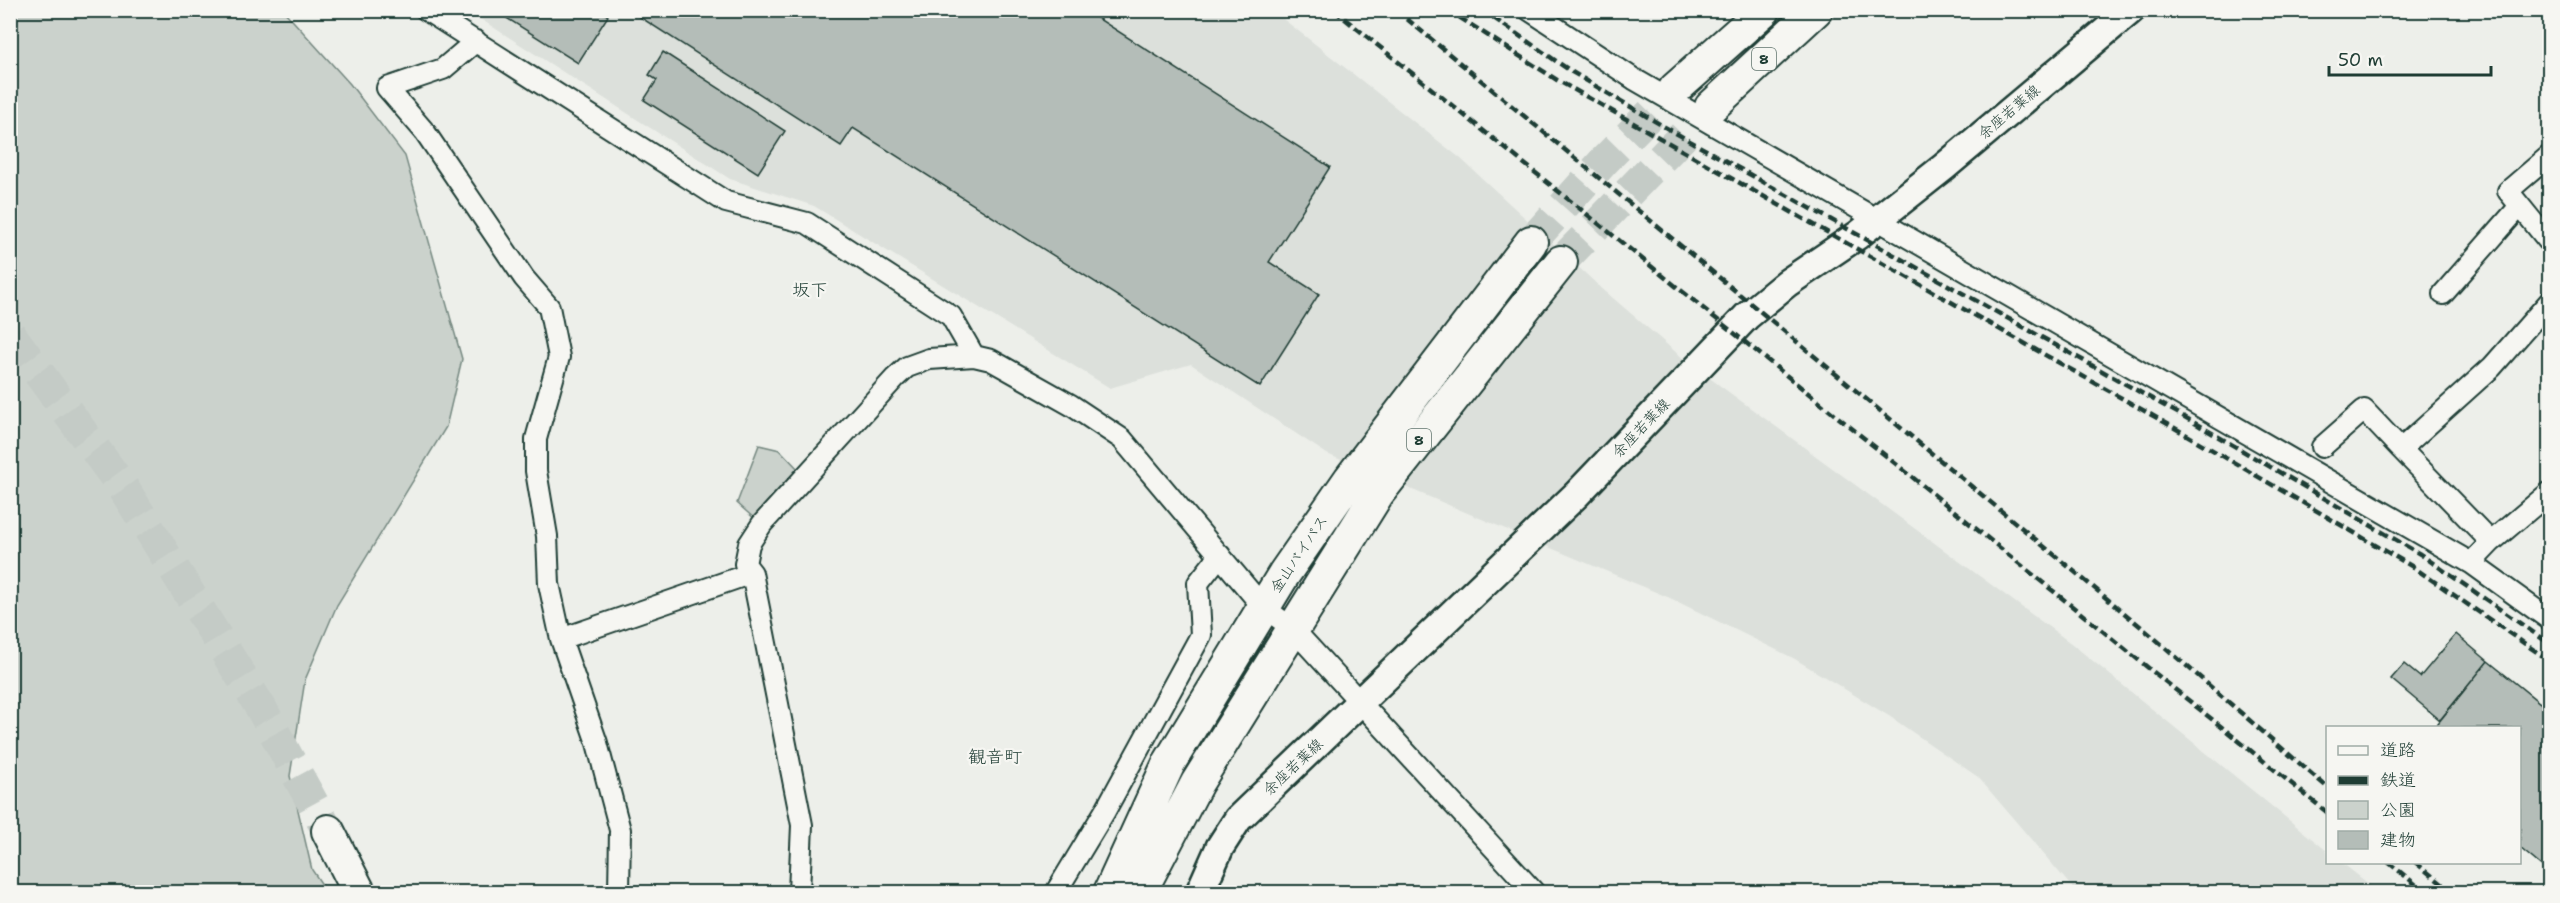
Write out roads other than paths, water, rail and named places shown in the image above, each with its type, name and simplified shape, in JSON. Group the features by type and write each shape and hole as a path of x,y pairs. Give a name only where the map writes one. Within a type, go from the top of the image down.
{"highway":[{"name":"8","path":"1675,89 1764,10"},
{"name":"8","path":"1711,107 1816,10"},
{"name":"金山バイパス","path":"1110,892 1169,763 1284,574 1350,479 1531,242"},
{"name":"8","path":"1140,892 1197,783 1377,493 1561,262"},
{"path":"1097,892 1169,763"},
{"path":"328,831 361,892"}],"main road":[{"name":"余座若葉線","path":"1200,892 1220,847 1238,819 1577,494 1747,315 1944,167 2131,10"}],"street":[{"path":"426,10 726,202 807,223 951,316 974,356"},
{"path":"1529,10 1634,79 2471,563 2550,620"},
{"path":"476,40 443,69 387,88 425,132 524,278 549,307 559,357 536,439 536,471 547,536 549,584 561,639 597,743 620,830 618,892"},
{"path":"2550,155 2508,190 2550,243"},
{"path":"2443,294 2520,206"},
{"path":"2401,449 2492,368 2550,301"},
{"path":"799,892 802,825 752,573 745,564 749,544 762,524 907,367 929,359 974,356 991,360 1032,382 1122,439 1264,608 1292,628 1534,892"},
{"path":"2322,447 2364,410 2491,542"},
{"path":"2471,563 2491,542 2550,492"},
{"path":"1056,892 1105,811 1201,635 1198,583 1220,555"},
{"path":"561,639 752,573"}],"tunnel":[{"path":"1531,242 1604,161 1675,89"},
{"path":"1561,262 1711,107"},
{"path":"10,334 124,489 261,708 328,831"}],"railway":[{"path":"1334,10 2326,811"},
{"path":"1396,10 2152,636 2326,786"},
{"path":"1448,10 1557,80 2173,427 2413,567 2550,661"},
{"path":"1482,10 1572,72 1663,126 2181,415 2420,554 2550,644"},
{"path":"2390,864 2425,892"},
{"path":"2417,864 2452,892"}],"district":[{"name":"坂下","path":"810,290"},
{"name":"観音町","path":"995,757"}]}
